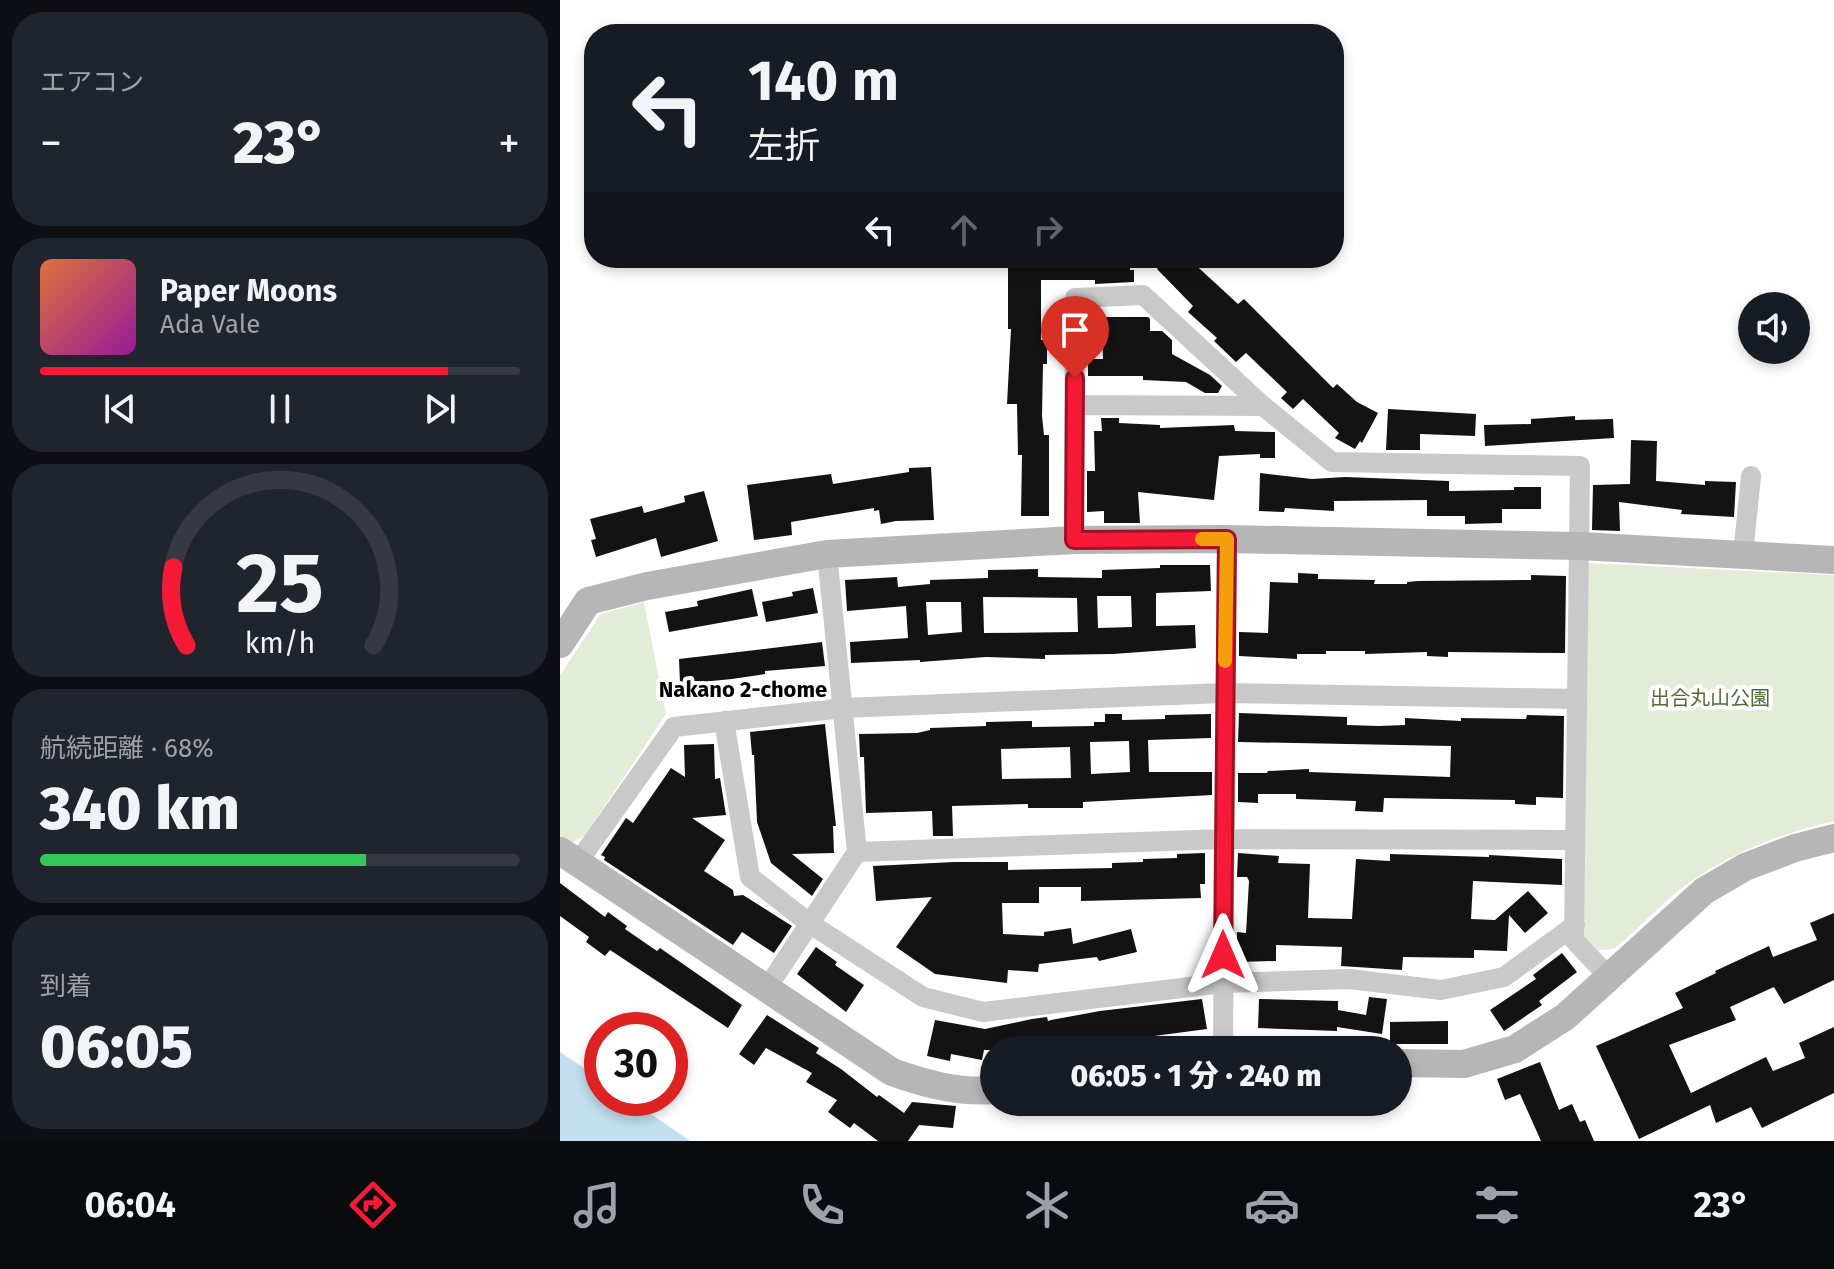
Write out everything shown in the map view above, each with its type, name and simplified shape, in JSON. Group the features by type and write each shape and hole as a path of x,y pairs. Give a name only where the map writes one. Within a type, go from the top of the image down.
{"street":[{"path":"1074,540 1075,298 1143,295 1263,406 1332,462 1580,466 1574,940 1608,976"},
{"path":"1075,405 1263,406"},
{"path":"1743,555 1751,476"},
{"path":"1223,1036 1227,539"},
{"path":"560,644 588,601 647,586 827,554 1074,540 1227,539 1580,546 1834,560"},
{"path":"767,988 857,852 827,554"},
{"path":"980,1091 929,1085 892,1072 569,857 674,727 843,708 1224,693 1577,699"},
{"path":"724,721 750,877 809,923 923,997 983,1012 1223,983 1349,979 1441,990 1504,977 1575,925"},
{"path":"1412,1063 1464,1064 1515,1049 1565,1017 1704,891 1745,867 1795,848 1834,838"},
{"path":"857,852 1224,839 1575,840"}],"green space":[{"name":"出合丸山公園","path":"1587,563 1834,575 1834,821 1773,839 1713,867 1678,891 1614,949 1598,950 1584,937"},
{"path":"644,602 666,714 585,835 568,845 560,839 560,675 601,614"}],"water":[{"path":"560,1052 584,1068 584,1116 654,1116 690,1141 560,1141"}],"building":[{"path":"1008,268 1134,270 1134,282 1095,284 1095,280 1041,280 1041,340 1047,340 1047,364 1043,364 1042,416 1044,435 1049,435 1049,516 1021,516 1022,455 1018,455 1017,404 1007,404 1011,329 1008,329"},
{"path":"1199,268 1238,304 1244,299 1333,388 1337,384 1357,402 1378,413 1362,443 1360,441 1355,449 1335,438 1339,433 1303,399 1293,409 1281,398 1287,392 1246,353 1236,362 1214,341 1217,338 1188,312 1193,306 1157,269"},
{"path":"1102,317 1148,317 1150,331 1162,331 1172,340 1172,354 1210,375 1222,386 1218,393 1205,393 1186,382 1143,380 1143,376 1088,376 1088,359 1103,359"},
{"path":"1388,409 1476,414 1475,436 1420,434 1420,450 1386,450"},
{"path":"1575,416 1575,420 1613,419 1614,438 1485,446 1484,425 1531,424 1531,419"},
{"path":"1101,418 1119,418 1119,423 1160,425 1160,428 1234,425 1235,431 1275,432 1275,458 1260,458 1260,454 1219,456 1214,500 1138,492 1140,523 1104,523 1104,511 1087,512 1087,471 1095,471 1094,431 1102,431"},
{"path":"1631,440 1657,441 1656,481 1705,485 1705,481 1736,482 1734,517 1681,514 1682,510 1619,502 1620,531 1592,530 1593,485 1630,484"},
{"path":"931,467 934,520 881,524 879,510 874,511 874,508 791,522 792,535 754,540 747,485 831,474 833,484 909,472 909,468"},
{"path":"1260,473 1312,479 1345,477 1449,481 1449,491 1541,487 1541,509 1502,509 1502,523 1465,524 1465,516 1427,516 1427,500 1334,501 1334,511 1285,508 1284,512 1259,511"},
{"path":"704,491 718,541 661,557 656,538 596,557 591,540 596,539 590,519 642,506 644,513 685,502 684,496"},
{"path":"1160,565 1210,565 1211,591 1156,593 1156,626 1195,625 1196,648 1045,655 1045,659 986,657 851,663 850,642 908,638 906,606 847,611 845,580 897,577 898,587 930,584 930,580 988,578 988,570 1038,569 1038,577 1102,578 1102,570 1160,568","holes":["1097,596 1131,596 1132,627 1098,628","983,597 1077,598 1078,632 984,633","926,602 961,602 962,632 928,635"]},
{"path":"1298,573 1318,574 1318,579 1375,580 1374,584 1531,580 1531,575 1566,576 1565,653 1448,652 1448,657 1427,656 1427,652 1365,654 1365,651 1326,651 1326,654 1297,654 1297,659 1239,656 1239,632 1268,633 1270,582 1298,583"},
{"path":"813,588 818,613 766,622 762,602 793,596 792,592"},
{"path":"752,589 758,616 669,632 665,612 698,606 697,601"},
{"path":"822,642 825,666 765,671 765,674 680,684 679,659"},
{"path":"1239,713 1347,717 1347,725 1379,726 1405,725 1405,718 1461,721 1461,718 1564,716 1563,798 1536,797 1536,805 1515,804 1515,800 1384,798 1383,812 1355,811 1356,801 1296,799 1296,794 1258,794 1258,803 1238,802 1238,773 1309,769 1309,772 1450,777 1451,746 1238,742"},
{"path":"1105,714 1122,714 1122,720 1211,714 1211,738 1148,740 1149,772 1212,772 1212,795 1083,802 1083,808 1028,808 1028,804 952,806 953,836 933,836 932,811 866,813 864,757 860,757 859,734 917,733 930,728 986,726 986,722 1032,721 1032,727 1094,726 1094,722 1105,722","holes":["1129,741 1130,772 1091,774 1090,742","1070,747 1071,778 1002,779 1001,749"]},
{"path":"825,724 836,826 833,826 834,853 792,854 823,879 812,896 771,863 757,822 750,732"},
{"path":"714,744 715,779 720,778 726,815 692,818 725,840 704,871 733,890 734,896 743,895 792,926 774,953 742,932 733,945 604,860 605,857 601,855 626,818 633,823 671,768 685,777 684,745"},
{"path":"1205,853 1205,884 1200,884 1201,898 1081,901 1081,887 1039,887 1039,903 1002,903 1003,934 1044,936 1044,932 1071,928 1073,944 1131,929 1137,952 1099,961 1097,957 1039,964 1038,972 1008,970 1007,983 935,974 896,947 932,897 876,901 873,866 1008,862 1008,870 1112,868 1112,863"},
{"path":"1238,853 1279,856 1278,863 1310,864 1308,918 1352,919 1356,859 1390,861 1390,854 1562,859 1562,885 1473,881 1471,919 1495,920 1528,891 1548,913 1525,933 1509,915 1507,951 1474,950 1474,958 1403,957 1402,970 1341,966 1342,947 1276,945 1276,961 1237,962 1237,932 1246,933 1249,881 1247,877 1237,877"},
{"path":"560,883 605,917 608,912 627,926 625,929 657,951 660,948 742,1005 728,1028 610,950 605,956 586,942 589,937 560,916"},
{"path":"1834,913 1834,980 1784,1004 1774,987 1730,1007 1736,1020 1669,1045 1691,1093 1766,1057 1773,1071 1805,1058 1799,1043 1834,1027 1834,1093 1762,1128 1751,1107 1716,1123 1710,1105 1639,1139 1596,1046 1683,1008 1675,993 1715,971 1769,946 1773,957 1817,940 1810,923"},
{"path":"816,947 864,985 846,1012 797,974"},
{"path":"1562,953 1577,972 1539,1001 1542,1005 1504,1031 1490,1010 1536,979 1533,975"},
{"path":"1369,997 1387,999 1382,1034 1337,1027 1337,1031 1258,1028 1259,999 1338,1001 1338,1010 1366,1015"},
{"path":"1202,999 1207,1029 1154,1036 980,1036 980,1060 951,1054 950,1061 927,1056 935,1020 985,1029 1032,1019 1047,1017 1048,1021 1100,1011"},
{"path":"767,1015 819,1048 816,1053 904,1113 912,1102 956,1106 953,1128 919,1125 908,1141 878,1141 854,1123 850,1128 828,1112 837,1100 806,1082 812,1073 766,1048 754,1065 739,1054"},
{"path":"1448,1021 1448,1044 1412,1044 1412,1036 1390,1036 1390,1022"},
{"path":"1540,1062 1559,1110 1572,1104 1580,1122 1585,1120 1594,1141 1541,1141 1520,1094 1505,1100 1497,1079"}],"slow traffic":[{"path":"1202,539 1227,539 1225,661"}],"district":[{"name":"Nakano 2-chome","path":"743,689"}],"route":[{"path":"1075,378 1074,540 1227,539 1223,955"}]}
